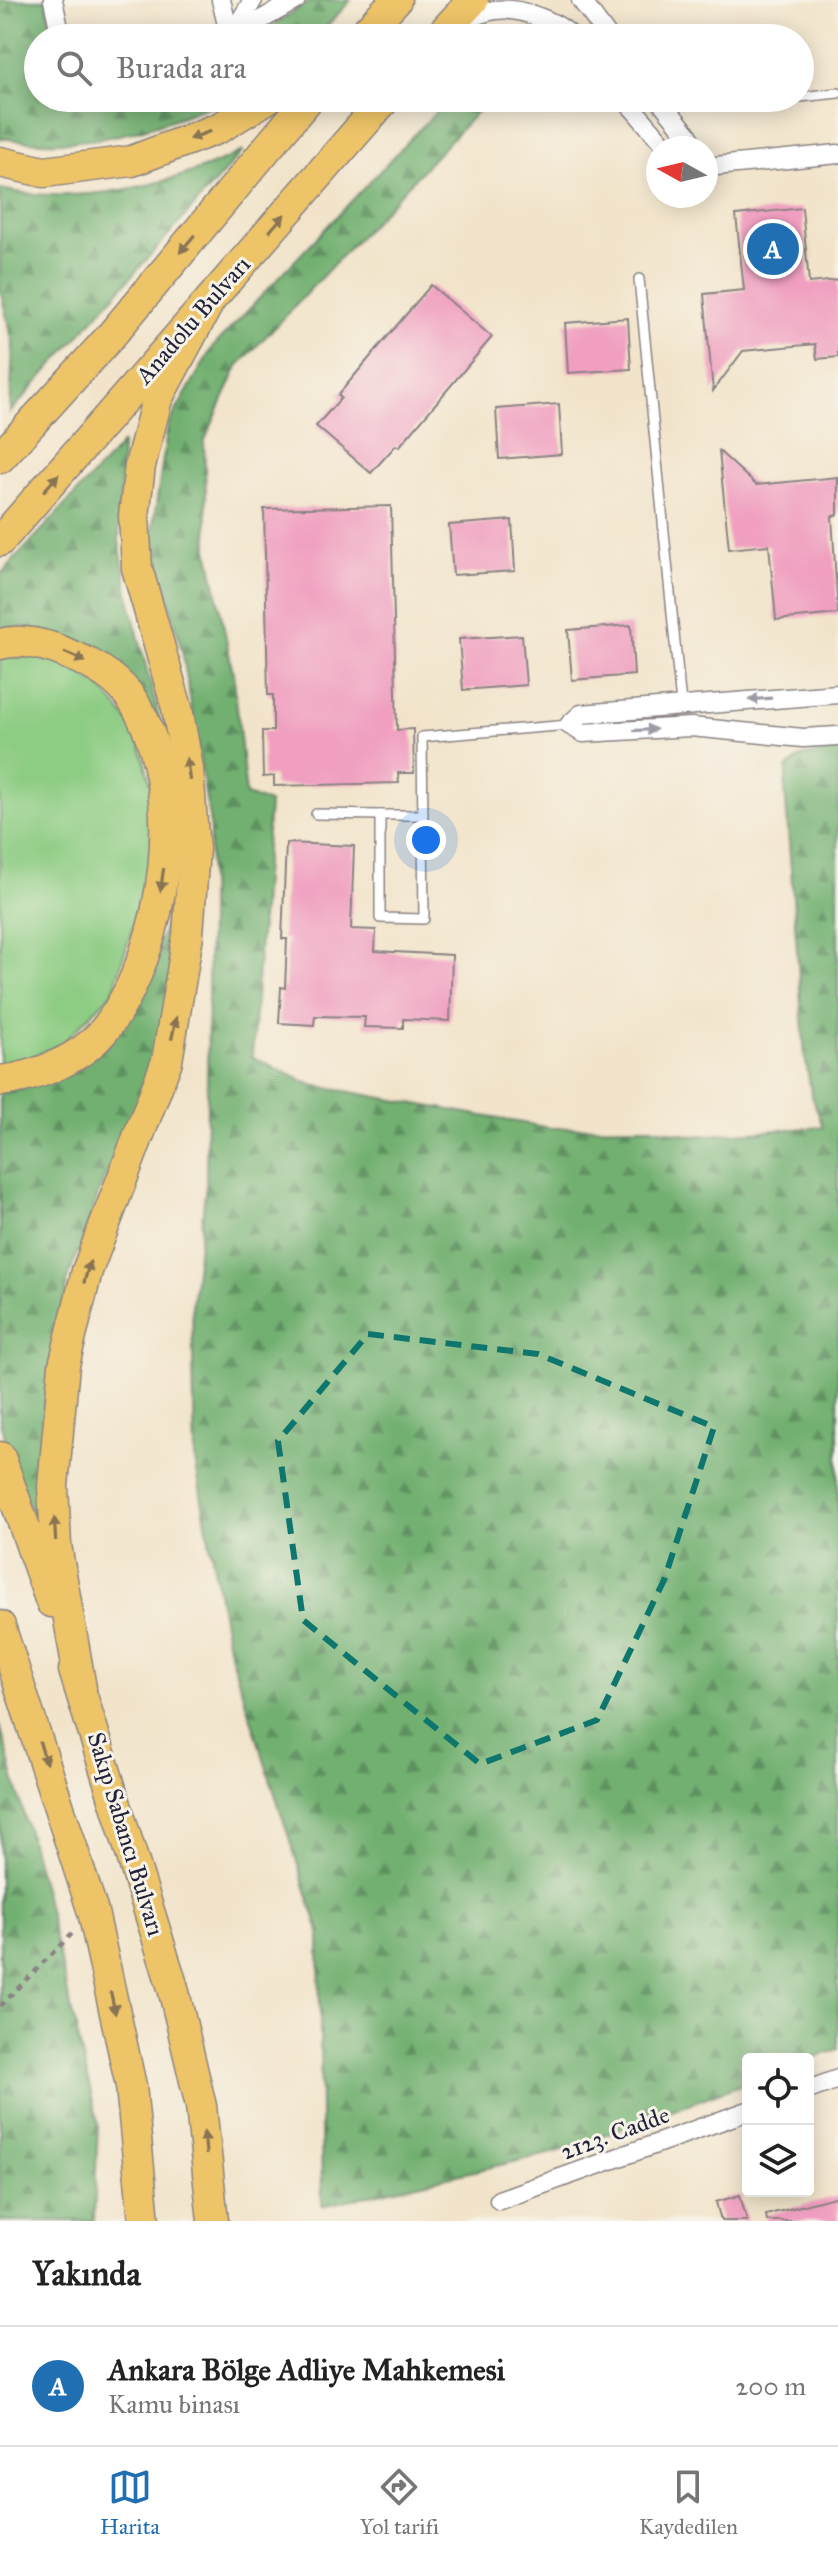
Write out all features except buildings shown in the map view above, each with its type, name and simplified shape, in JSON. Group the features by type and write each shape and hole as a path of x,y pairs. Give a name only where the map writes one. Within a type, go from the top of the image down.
{"main road":[{"path":"373,24 396,0"},
{"path":"451,24 473,0"},
{"path":"0,162 44,172 132,161 219,128 245,112"},
{"path":"0,458 109,338 297,112"},
{"name":"Anadolu Bulvarı","path":"0,541 374,112"},
{"path":"81,1688 58,1558 54,1516 53,1486 64,1365 87,1271 167,1061 187,949 194,849 188,769 177,708 137,568 134,516 140,466 157,399 209,302"},
{"path":"0,644 13,640 57,649 95,665 132,699 158,751 166,839 154,923 132,979 105,1029 86,1047 45,1070 21,1079 0,1081"},
{"name":"Sakıp Sabancı Bulvarı","path":"0,1457 81,1688 173,1988 201,2106 213,2221"},
{"path":"0,1626 93,1912 131,2086 144,2221"},
{"path":"0,1663 25,1697"}],"street":[{"path":"53,0 58,24"},
{"path":"221,0 227,24"},
{"path":"238,24 253,0"},
{"path":"254,24 296,0"},
{"path":"581,0 599,24"},
{"path":"462,24 496,9 533,16 552,24"},
{"path":"636,112 657,136"},
{"path":"669,112 689,136"},
{"path":"718,166 838,154"},
{"path":"838,694 581,714 569,725 583,733 691,727 803,738 838,736"},
{"path":"814,2088 838,2079"},
{"name":"2123. Cadde","path":"499,2200 742,2113"}],"lane":[{"path":"814,96 838,93"},
{"path":"639,279 681,704"},
{"path":"380,815 380,918 424,919 422,737 569,725"},
{"path":"316,814 421,815"}],"path":[{"path":"0,2006 93,1912"}],"highlighted area":[{"path":"368,1334 538,1354 714,1427 664,1580 597,1720 480,1764 303,1620 278,1441"}],"green space":[{"path":"0,0 46,0 51,24 24,24 24,112 193,112 145,128 91,140 32,142 0,138"},
{"path":"351,0 329,24 275,24 307,3"},
{"path":"436,112 477,112 238,366 204,442 208,549 234,678 246,795 269,803 252,1057 312,1085 550,1128 650,1127 693,1136 823,1127 812,1096 805,1057 785,790 787,768 801,757 838,750 838,2049 814,2058 814,2053 742,2053 742,2084 557,2152 322,2206 319,1931 228,1647 195,1460 192,1304 206,1185 210,824 183,655 152,533 168,425 212,348"},
{"path":"243,151 10,413 13,343 0,289 0,189 61,195 124,190 186,174"},
{"path":"122,444 119,541 130,603 178,792 184,896 173,982 148,1080 102,1184 67,1282 43,1414 34,1521 0,1423 0,1091 27,1088 148,977 174,896 170,801 141,690 99,647 29,628 0,627 0,575"},
{"path":"50,655 100,686 137,732 153,793 152,863 113,992 62,1044 12,1065 0,1064 0,658"},
{"path":"0,1725 45,1896 98,2123 94,2221 0,2221"}],"place":[{"name":"Ankara Bölge Adliye Mahkemesi","path":"773,249"}]}
